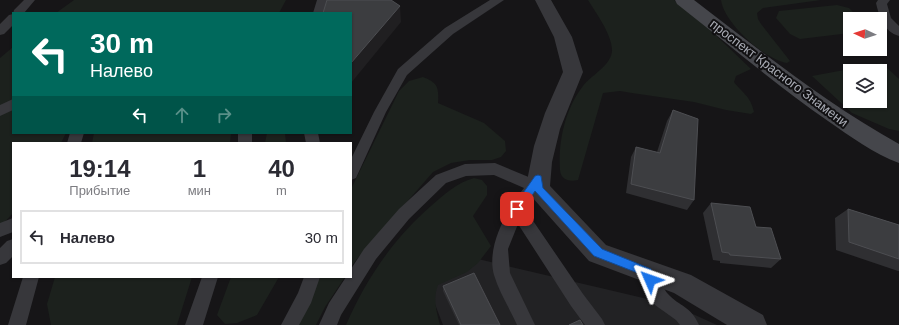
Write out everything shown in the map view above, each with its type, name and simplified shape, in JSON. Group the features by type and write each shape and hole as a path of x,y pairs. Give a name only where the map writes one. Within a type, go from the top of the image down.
{"main road":[{"name":"проспект Красного Знамени","path":"682,0 808,97 858,131 899,154"}],"street":[{"path":"543,0 563,37 573,72 562,93 535,182 539,189 598,253 682,284 750,324"}],"lane":[{"path":"19,12 30,0"},
{"path":"319,12 322,0"},
{"path":"352,172 380,112 402,72 449,31 488,5 499,0"},
{"path":"885,0 881,3 886,20 899,32"},
{"path":"0,31 12,19"},
{"path":"0,111 12,105"},
{"path":"328,325 335,309 370,254 404,214 441,179 464,170 495,169 535,182 517,209 500,249 502,274 526,325"},
{"path":"517,209 577,300 596,325"},
{"path":"0,230 12,224"},
{"path":"0,258 12,247"},
{"path":"648,272 650,280 660,294 660,299 682,314 690,325"},
{"path":"16,325 31,278"},
{"path":"194,325 210,278"},
{"path":"290,325 305,297 312,278"}],"shaded area":[{"path":"74,0 286,0 280,12 57,12"},
{"path":"588,0 674,0 704,24 751,69 736,76 734,82 748,98 754,112 751,114 726,110 694,102 620,91 603,93 578,180 566,180 562,176 560,170 560,148 567,115 583,86 609,60 612,49 609,36 603,23"},
{"path":"721,0 821,0 763,8 757,13 761,24 790,61 787,63 767,55 746,39 729,19"},
{"path":"837,5 849,8 853,12 843,12 843,34 800,39 790,34 776,18 779,11"},
{"path":"12,48 12,134 66,134 62,142 12,142 12,214 0,227 0,58"},
{"path":"887,68 899,79 899,131 889,129 852,113 847,108 887,108"},
{"path":"843,70 843,105 812,76"},
{"path":"423,77 432,81 438,89 438,103 484,123 505,141 506,151 501,157 492,160 470,160 451,163 433,172 352,266 352,187 399,91 409,81"},
{"path":"94,134 231,134 230,142 92,142"},
{"path":"267,134 285,134 286,142 265,142"},
{"path":"474,178 482,180 487,186 487,195 473,216 491,246 478,263 467,272 438,285 436,290 436,305 440,325 346,325 362,292 382,261 404,232 446,193 456,186"},
{"path":"465,256 673,305 717,325 443,325 428,286"},
{"path":"55,278 192,278 177,325 51,325 47,304"},
{"path":"231,278 278,278 257,315 237,323 225,324 217,315"},
{"path":"318,278 344,278 325,307 316,325 298,325"}],"building":[{"path":"327,0 391,0 400,6 352,62 352,12 323,12"},
{"path":"673,110 698,119 694,200 631,184 636,147 660,153"},
{"path":"711,203 750,207 756,227 771,228 781,259 730,255 729,253 722,252"},
{"path":"848,209 899,225 899,259 849,242"},
{"path":"474,273 500,325 461,325 443,286"},
{"path":"580,320 583,325 569,325"}],"route":[{"path":"517,209 532,185 538,179 539,189 598,253 648,272 650,280"}]}
